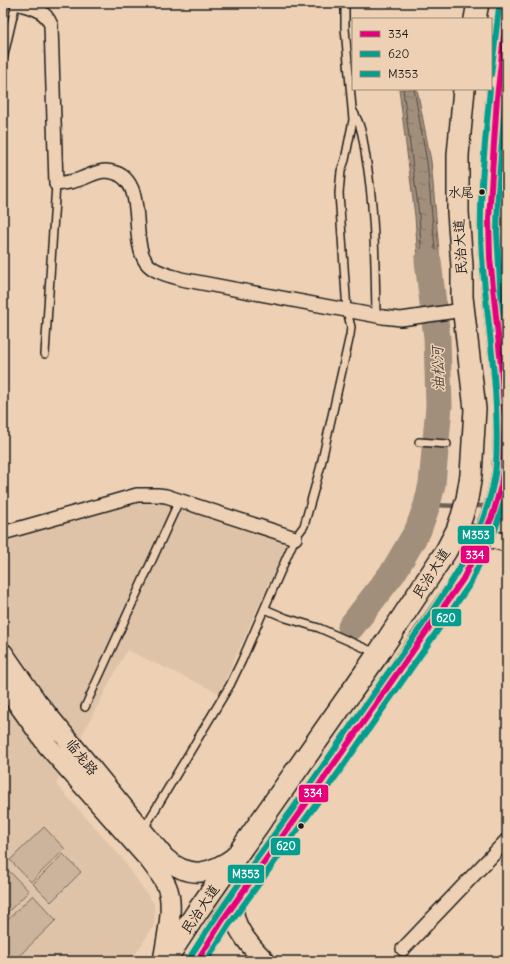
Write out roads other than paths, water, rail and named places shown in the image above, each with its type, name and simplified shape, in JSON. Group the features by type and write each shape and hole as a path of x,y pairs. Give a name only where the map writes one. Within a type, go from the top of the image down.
{"main road":[{"path":"475,18 478,3"},
{"name":"民治大道","path":"197,961 212,935 320,784 463,579 492,516 503,472 506,423 502,356 490,258 489,215 500,54 507,8"},
{"name":"民治大道","path":"164,961 236,855 378,654 446,551 459,523 472,475 475,410 454,312 458,212 458,155 464,90"},
{"name":"临龙路","path":"3,653 37,702 143,831 160,863"},
{"name":"临龙路","path":"3,683 48,746 160,863"},
{"path":"164,961 169,930 170,909 168,889 162,876 160,863 183,870 198,872 210,871 222,866 236,855"},
{"path":"237,900 234,909 235,917 242,934 265,961"}],"street":[{"path":"16,3 36,9 44,14 48,19 50,26 56,184 70,182 105,171 114,172 127,180 134,197 141,253 146,263 157,271 181,279 376,316 400,319 454,312"},
{"path":"3,533 137,495 158,495 295,538"},
{"path":"459,523 483,537 507,543"},
{"path":"403,949 507,840"}],"lane":[{"path":"3,59 16,3"},
{"path":"143,831 220,703 242,660 295,538 304,526 320,469 351,327 347,311 339,204 339,182 353,120 345,28 345,3"},
{"path":"353,111 360,126 368,167 372,201 376,316"},
{"path":"45,354 56,184"},
{"path":"423,442 447,444"},
{"path":"84,707 179,501"},
{"path":"265,609 286,618 320,628 378,654"}],"water":[{"path":"399,90 417,90 431,161 443,296 427,297 420,290 415,216"},
{"path":"428,329 438,332 445,331 448,430 427,428 432,375"},
{"path":"426,456 447,458 440,493 423,542 405,530 415,514 421,495 425,475"},
{"path":"389,558 407,569 359,632 344,623 376,581"}],"waterway":[{"name":"油松河","path":"351,627 394,571 418,530 427,505 432,484 439,406 437,338 428,261"},
{"path":"431,505 459,506"},
{"path":"471,506 489,506"}],"place":[{"name":"水尾","path":"482,192"}]}
